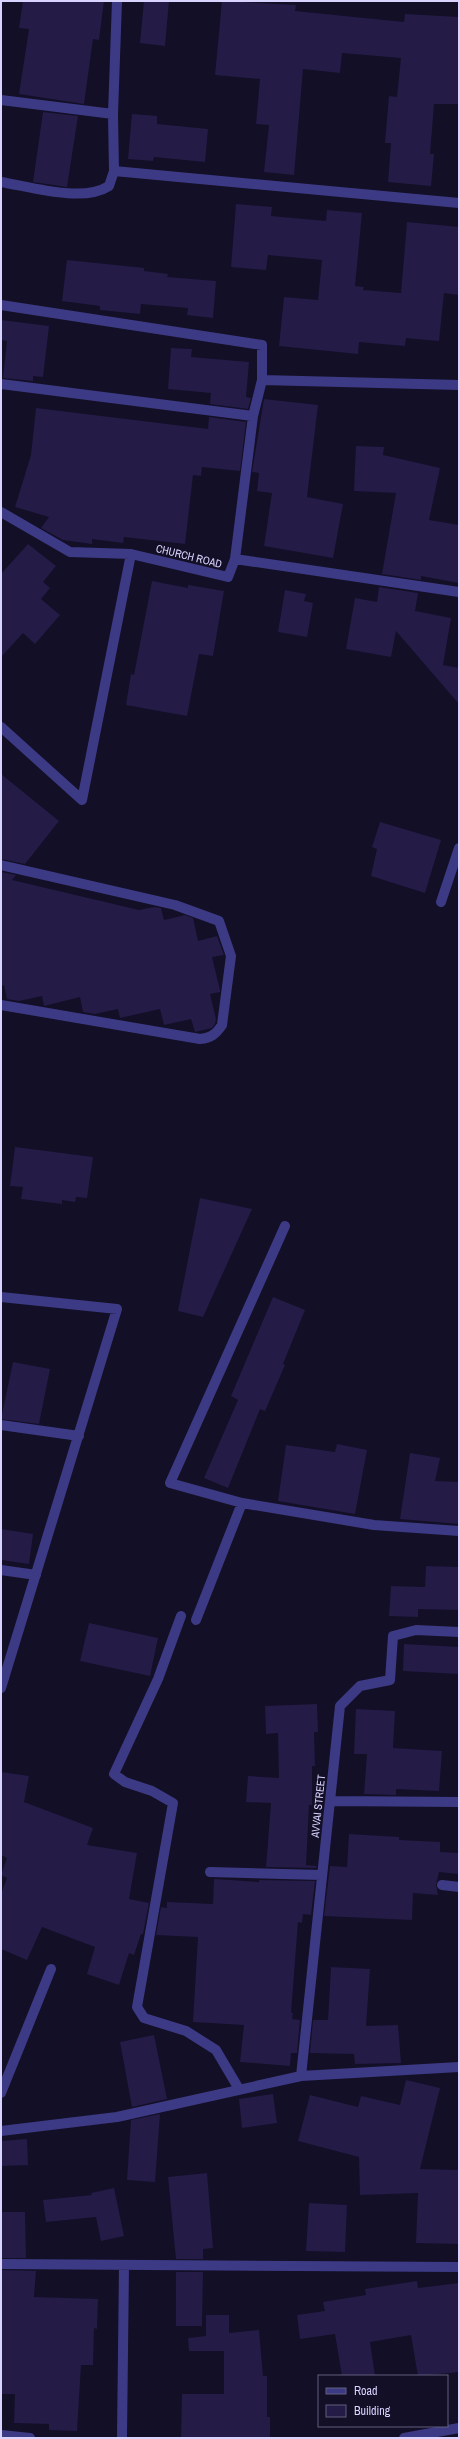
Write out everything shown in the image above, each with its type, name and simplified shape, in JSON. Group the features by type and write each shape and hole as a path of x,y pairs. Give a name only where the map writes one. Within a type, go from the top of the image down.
{"street":[{"path":"1,182 74,194 90,194 109,186 114,171 113,114 117,1"},
{"path":"1,100 113,114"},
{"path":"114,171 459,203"},
{"name":"CHURCH ROAD","path":"1,305 262,345 262,380 252,416 235,559 228,577 131,554"},
{"path":"262,380 459,385"},
{"path":"1,384 252,416"},
{"path":"1,512 70,552 131,554 82,800 1,727"},
{"path":"235,559 459,592"},
{"path":"441,902 459,848"},
{"path":"1,865 175,905 219,921 231,956 222,1025 217,1033 208,1038 200,1039 1,1006"},
{"path":"285,1226 170,1483 242,1503 374,1525 459,1532"},
{"path":"1,1296 117,1309 1,1688"},
{"path":"1,1425 79,1436"},
{"path":"196,1620 242,1503"},
{"path":"1,1570 36,1575"},
{"path":"181,1616 158,1679 114,1774 125,1782 152,1791 173,1803 137,2007 144,2018 186,2031 216,2050 239,2089"},
{"name":"AVVAI STREET","path":"301,2076 322,1875 332,1801 340,1706 360,1686 390,1680 393,1636 416,1630 459,1632"},
{"path":"332,1801 459,1802"},
{"path":"210,1872 322,1875"},
{"path":"442,1885 459,1887"},
{"path":"1,2093 51,1969"},
{"path":"1,2131 117,2117 301,2076 459,2067"},
{"path":"1,2264 459,2267"},
{"path":"122,2438 124,2265"},
{"path":"404,2438 459,2428"},
{"path":"1,2435 30,2438"}],"building":[{"path":"23,1 104,1 99,40 93,39 84,104 19,94 29,29 19,28"},
{"path":"144,1 169,1 165,46 140,43"},
{"path":"222,1 296,5 295,11 404,22 405,14 459,17 459,104 434,104 430,154 434,154 431,186 388,182 391,143 385,143 389,96 397,97 401,58 342,53 340,73 303,69 294,175 264,172 269,125 256,124 260,79 215,75"},
{"path":"43,112 78,116 67,187 33,182"},
{"path":"132,114 157,116 157,124 208,129 205,162 154,157 153,161 128,159"},
{"path":"236,204 272,207 271,216 326,221 327,210 362,213 355,286 364,287 363,290 401,293 407,222 459,227 459,295 444,293 439,341 406,338 405,346 359,342 358,354 279,346 284,297 318,300 322,260 268,255 266,270 231,267"},
{"path":"67,260 144,268 144,271 168,274 167,277 216,281 213,318 187,315 188,308 141,304 140,314 100,310 100,306 62,301"},
{"path":"1,320 49,326 43,377 33,376 33,381 3,378 7,341 1,340"},
{"path":"171,348 192,349 191,357 249,362 246,397 251,398 248,409 210,404 211,393 168,389"},
{"path":"264,399 318,405 307,497 343,504 333,558 264,546 272,493 257,491 259,473 252,472"},
{"path":"36,408 208,429 209,417 246,422 240,471 202,467 201,476 193,475 185,544 124,537 123,543 92,539 92,544 63,540 41,528 49,517 15,507 31,455"},
{"path":"356,446 384,447 383,455 440,468 429,520 459,525 459,583 421,576 421,580 382,574 396,493 354,491"},
{"path":"28,544 56,566 43,582 50,588 41,599 60,615 35,644 23,633 1,657 1,574"},
{"path":"152,581 188,588 188,585 224,591 213,656 199,654 187,716 126,705 131,674 134,675"},
{"path":"379,587 418,593 415,611 451,618 443,665 459,668 459,704 396,631 391,657 346,649 355,598 377,602"},
{"path":"285,590 306,594 304,601 313,603 307,637 278,632"},
{"path":"1,774 59,821 25,864 1,859"},
{"path":"380,822 441,840 425,893 371,876 377,849 372,847"},
{"path":"1,872 16,875 12,880 139,910 154,907 161,908 164,920 185,915 193,918 198,941 217,936 224,955 212,957 220,990 220,992 210,994 216,1019 215,1024 212,1028 195,1032 191,1019 164,1025 160,1009 120,1018 118,1009 95,1014 83,1012 80,997 44,1006 42,996 19,1001 7,999 4,985 1,986"},
{"path":"15,1147 93,1157 87,1198 76,1197 75,1202 62,1200 62,1204 21,1199 23,1187 10,1186"},
{"path":"200,1198 252,1209 203,1317 178,1311"},
{"path":"273,1297 305,1310 283,1364 285,1365 265,1411 260,1409 228,1488 204,1478 238,1400 231,1396"},
{"path":"13,1362 50,1369 39,1424 1,1419"},
{"path":"337,1444 367,1450 355,1514 278,1501 286,1445 335,1452"},
{"path":"410,1453 440,1458 435,1481 459,1482 459,1524 400,1519"},
{"path":"1,1529 33,1534 29,1564 1,1560"},
{"path":"426,1566 459,1567 459,1610 418,1609 418,1617 389,1616 391,1586 425,1587"},
{"path":"89,1623 158,1638 150,1676 80,1661"},
{"path":"404,1644 459,1647 459,1674 403,1671"},
{"path":"317,1704 318,1732 314,1732 315,1766 312,1766 312,1805 309,1805 306,1865 317,1866 316,1868 266,1867 271,1803 246,1802 248,1776 279,1778 278,1733 266,1734 265,1706"},
{"path":"356,1709 395,1711 393,1748 442,1751 439,1791 396,1789 396,1795 364,1794 367,1754 354,1754"},
{"path":"1,1772 29,1776 24,1802 93,1828 87,1845 137,1853 129,1899 149,1903 143,1934 141,1934 134,1955 129,1953 119,1985 87,1974 95,1947 42,1927 27,1960 1,1949 1,1894 7,1878 1,1875 7,1858 1,1855"},
{"path":"349,1834 399,1837 399,1840 440,1842 440,1852 459,1853 459,1874 439,1872 436,1885 438,1895 413,1893 412,1920 324,1916 330,1866 347,1867"},
{"path":"214,1879 259,1882 259,1880 315,1881 311,1915 303,1914 302,1923 298,1922 291,2013 293,2013 292,2019 300,2020 297,2053 291,2053 290,2066 240,2062 244,2025 193,2022 198,1937 156,1935 161,1907 167,1908 167,1902 213,1904"},
{"path":"331,1967 370,1969 366,2026 398,2025 401,2063 355,2064 354,2054 310,2053 313,2020 328,2020"},
{"path":"154,2035 167,2099 132,2107 120,2042"},
{"path":"406,2080 440,2088 420,2169 459,2170 459,2244 416,2243 418,2193 360,2195 359,2157 298,2141 310,2095 358,2107 361,2096 400,2105"},
{"path":"273,2094 277,2123 242,2128 239,2099"},
{"path":"160,2114 155,2182 127,2180 131,2120"},
{"path":"27,2139 28,2165 1,2166 1,2141"},
{"path":"207,2173 213,2248 203,2249 203,2259 176,2259 168,2177"},
{"path":"114,2188 124,2236 101,2241 96,2217 46,2222 43,2200 92,2195 91,2193"},
{"path":"309,2203 347,2205 345,2252 306,2251"},
{"path":"1,2212 25,2212 26,2258 1,2258"},
{"path":"1,2270 36,2271 34,2297 98,2299 97,2329 94,2328 93,2365 81,2365 77,2431 49,2430 49,2424 14,2423 15,2394 1,2394"},
{"path":"176,2272 203,2272 202,2326 176,2326"},
{"path":"417,2281 418,2288 459,2283 459,2372 418,2375 411,2335 370,2342 375,2375 342,2375 335,2334 300,2339 297,2315 325,2311 323,2302 366,2295 365,2289"},
{"path":"206,2315 229,2315 229,2333 259,2330 263,2376 267,2376 267,2417 270,2417 270,2438 181,2437 182,2394 224,2394 224,2351 189,2351 188,2338 206,2336"}]}
